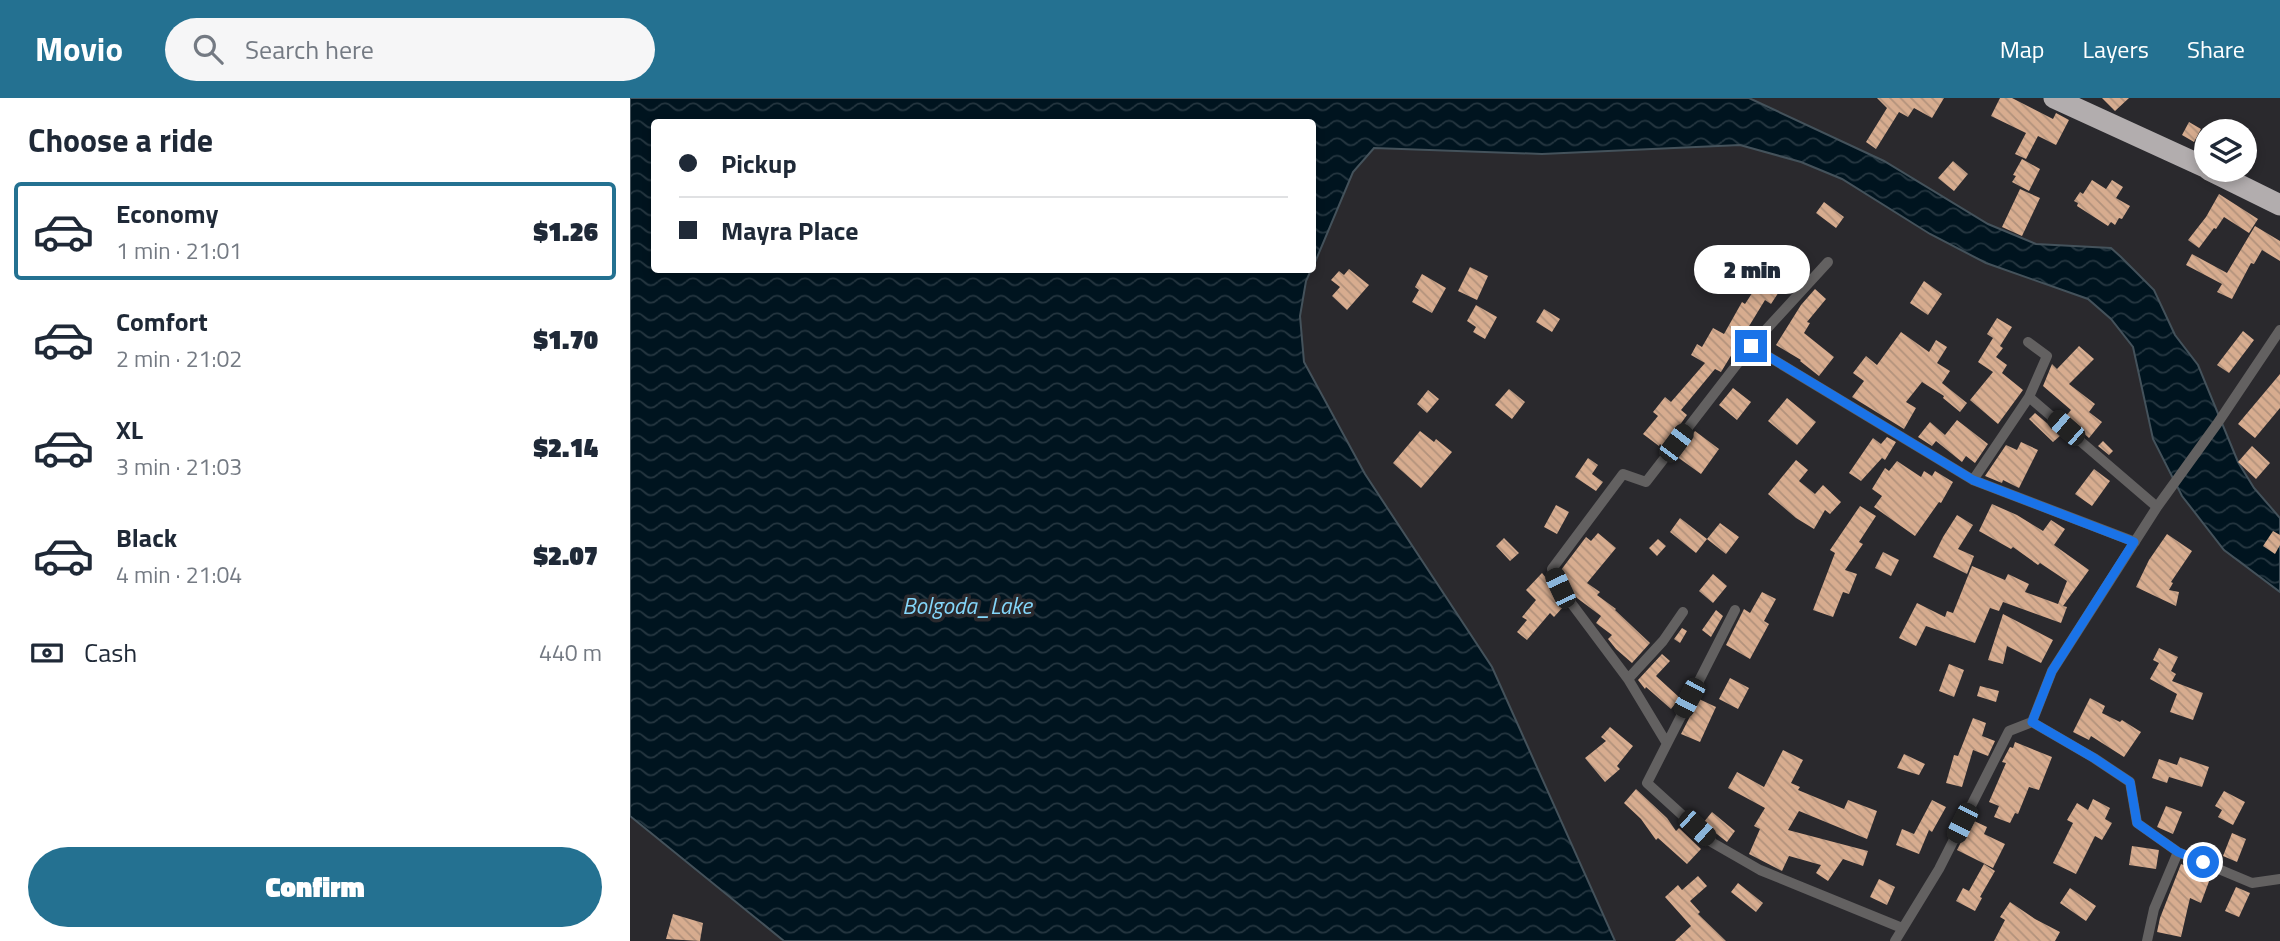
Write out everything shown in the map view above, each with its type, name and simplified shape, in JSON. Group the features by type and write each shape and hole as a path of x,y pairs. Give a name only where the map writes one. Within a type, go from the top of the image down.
{"highway":[{"path":"2067,100 2194,162"},
{"path":"2234,182 2280,205"}],"street":[{"path":"1666,743 1628,679 1560,588 1552,569 1623,474 1646,482 1751,346 1828,262"},
{"path":"1895,941 1939,869 2009,731 2032,722 2052,671 2134,542 2280,330"},
{"path":"1973,480 2029,397 2047,356 2028,342"},
{"path":"1751,346 1973,480 2134,542"},
{"path":"2029,397 2159,505"},
{"path":"1735,610 1647,783 1713,844 1760,870 1902,928"},
{"path":"1628,679 1663,641 1683,611"},
{"path":"2032,722 2130,782 2137,823 2178,852 2252,883 2280,879"},
{"path":"2147,941 2154,909 2178,852"}],"water":[{"name":"Bolgoda_Lake","path":"630,98 1749,98 1884,161 1988,224 2036,244 2111,248 2154,290 2175,335 2198,365 2238,462 2254,488 2280,518 2280,592 2224,550 2182,496 2153,439 2133,347 2111,319 2088,299 1986,263 1930,234 1842,179 1801,162 1740,145 1542,154 1374,148 1353,172 1316,260 1316,119 651,119 651,273 1310,273 1300,316 1304,362 1365,474 1492,667 1615,941 784,941 630,816"}],"building":[{"path":"1877,98 1944,98 1932,118 1914,108 1908,117 1899,112 1876,149 1866,142 1887,108"},
{"path":"2000,98 2012,98 2053,119 2056,113 2069,120 2056,145 2038,136 2026,159 2015,154 2026,133 1991,116"},
{"path":"2102,98 2129,98 2115,111"},
{"path":"2189,122 2194,125 2194,142 2182,135"},
{"path":"2022,159 2040,169 2029,191 2012,182"},
{"path":"1953,161 1968,174 1954,191 1938,178"},
{"path":"2092,180 2106,189 2112,180 2123,187 2116,198 2130,206 2115,225 2111,222 2108,226 2077,206 2078,203 2074,201 2080,192 2083,194"},
{"path":"2020,189 2040,198 2022,236 2002,227"},
{"path":"2219,194 2258,219 2249,233 2224,217 2199,248 2188,240"},
{"path":"1824,202 1844,217 1836,228 1816,213"},
{"path":"2255,226 2280,241 2280,261 2262,250 2254,264 2251,263 2232,299 2217,292 2222,284 2186,265 2192,254 2227,273"},
{"path":"1777,255 1795,267 1771,304 1765,300 1721,372 1715,369 1681,410 1687,415 1682,422 1663,447 1660,444 1659,446 1643,434 1658,416 1653,412 1665,397 1671,402 1705,363 1691,355 1697,344 1702,347 1713,328 1724,334 1742,302 1745,304"},
{"path":"1470,267 1488,276 1477,300 1458,291"},
{"path":"1349,269 1369,285 1347,310 1332,296 1340,287 1331,280 1339,271 1344,275"},
{"path":"1422,274 1446,288 1432,313 1412,302 1419,290 1415,287"},
{"path":"1924,281 1942,294 1928,315 1910,303"},
{"path":"1815,289 1826,299 1807,322 1810,323 1804,333 1834,357 1819,376 1801,360 1776,345 1801,305"},
{"path":"1476,305 1497,317 1485,339 1473,332 1476,327 1467,321"},
{"path":"1544,309 1560,319 1552,332 1536,322"},
{"path":"1997,318 2012,327 1996,357 2007,365 2002,373 2023,390 1998,424 1970,400 1993,372 1978,362 1993,338 1987,334"},
{"path":"2243,331 2254,340 2229,373 2217,365"},
{"path":"1901,332 1929,352 1936,340 1947,347 1937,363 1950,371 1942,383 1967,403 1960,412 1943,398 1944,396 1922,382 1906,402 1916,408 1904,429 1852,397 1864,381 1853,373 1866,356 1877,365"},
{"path":"2079,346 2094,359 2069,384 2095,404 2089,412 2102,422 2089,438 2065,417 2071,410 2043,386 2052,364 2057,369"},
{"path":"2280,374 2280,408 2255,438 2238,424"},
{"path":"1733,388 1751,402 1737,420 1719,405"},
{"path":"1509,389 1525,402 1512,419 1495,405"},
{"path":"1428,390 1439,399 1427,413 1417,404"},
{"path":"1787,398 1816,422 1797,445 1768,421"},
{"path":"2035,413 2061,435 2053,442 2029,419"},
{"path":"1957,420 1988,444 1975,463 1966,456 1962,462 1936,441 1932,446 1918,437 1930,422 1945,435"},
{"path":"1420,431 1452,452 1421,488 1393,463"},
{"path":"1695,431 1719,449 1701,474 1676,456"},
{"path":"1887,437 1896,442 1885,460 1882,458 1861,481 1849,473 1873,438 1881,444"},
{"path":"2103,441 2113,451 2109,455 2098,446"},
{"path":"2021,442 2038,450 2019,488 2003,480 2002,483 1985,476 2006,445 2017,450"},
{"path":"2252,446 2270,463 2256,479 2238,462"},
{"path":"1588,458 1598,465 1592,474 1603,482 1596,491 1575,477"},
{"path":"1796,460 1808,470 1799,481 1815,494 1823,485 1841,502 1830,514 1825,510 1814,529 1796,518 1768,494"},
{"path":"1897,461 1921,477 1924,471 1932,476 1935,471 1953,482 1941,503 1939,502 1915,536 1874,507 1882,496 1872,489 1885,468 1889,471"},
{"path":"2094,469 2110,481 2092,506 2075,494"},
{"path":"1992,504 2043,531 2051,520 2065,529 2054,545 2089,570 2063,606 2067,607 2061,623 2003,602 1999,611 1990,608 1975,643 1926,626 1916,646 1899,638 1917,603 1945,617 1947,611 1953,613 1972,566 2005,580 2008,574 2029,584 2025,592 2058,604 2067,581 2013,547 2011,549 1979,531"},
{"path":"1556,505 1569,512 1557,534 1544,527"},
{"path":"1860,506 1876,516 1859,542 1863,544 1845,570 1857,574 1849,594 1843,592 1833,617 1813,610 1835,553 1830,550"},
{"path":"1957,515 1973,525 1958,549 1974,556 1967,574 1933,557"},
{"path":"1680,518 1707,539 1696,553 1670,532"},
{"path":"1720,523 1739,537 1726,554 1707,539"},
{"path":"2273,531 2280,535 2280,545 2275,554 2263,546"},
{"path":"1598,533 1616,548 1587,583 1600,592 1597,595 1616,609 1650,643 1632,663 1608,639 1612,635 1596,623 1601,616 1577,598 1561,570 1586,537 1591,541"},
{"path":"2167,534 2192,551 2171,582 2173,583 2169,590 2179,592 2176,606 2136,587 2149,560"},
{"path":"1504,538 1519,553 1510,561 1496,546"},
{"path":"1658,539 1666,546 1657,556 1649,548"},
{"path":"1883,552 1899,560 1891,576 1875,568"},
{"path":"1542,573 1564,606 1554,617 1550,613 1527,640 1517,632 1527,620 1522,617 1536,600 1526,590"},
{"path":"1713,574 1727,586 1713,603 1699,591"},
{"path":"1762,592 1776,599 1764,621 1769,624 1750,659 1726,645 1744,609 1750,613"},
{"path":"1716,610 1723,616 1711,637 1702,630"},
{"path":"2003,614 2053,640 2041,663 2007,646 2003,664 1988,660"},
{"path":"1682,628 1687,631 1680,643 1674,639"},
{"path":"2159,648 2178,657 2171,671 2176,674 2172,681 2203,693 2193,720 2170,712 2177,694 2150,679 2159,663 2153,660"},
{"path":"1662,654 1670,661 1656,676 1680,698 1671,709 1646,687 1645,689 1638,680"},
{"path":"1949,664 1964,670 1954,697 1939,691"},
{"path":"1730,678 1749,688 1738,709 1719,699"},
{"path":"1980,686 1999,691 1996,702 1977,696"},
{"path":"2090,698 2105,706 2102,713 2120,722 2122,720 2141,732 2124,757 2091,736 2089,740 2073,732"},
{"path":"1699,699 1716,707 1700,742 1681,734"},
{"path":"1973,718 1986,723 1982,736 1995,741 1988,756 1973,750 1962,787 1946,783 1954,755 1958,756"},
{"path":"1610,727 1633,746 1617,766 1620,769 1605,782 1585,758 1606,741 1601,737"},
{"path":"2015,742 2052,757 2039,790 2029,787 2018,814 2015,813 2010,823 1994,817 1999,806 1989,802 2006,763 2002,762"},
{"path":"1783,750 1803,760 1791,783 1800,787 1798,790 1844,809 1848,800 1877,811 1867,839 1799,811 1788,830 1868,851 1863,866 1843,859 1828,881 1816,873 1821,865 1789,856 1782,871 1749,854 1760,829 1754,826 1765,808 1728,788 1737,772 1764,787"},
{"path":"1904,754 1925,764 1919,775 1897,768"},
{"path":"2180,757 2209,767 2202,787 2169,777 2167,783 2152,778 2159,759 2177,765"},
{"path":"1636,789 1667,818 1676,831 1679,828 1701,849 1687,864 1658,838 1656,840 1641,819 1624,803"},
{"path":"2224,791 2245,802 2233,825 2218,817 2222,810 2215,806"},
{"path":"2093,799 2110,808 2105,819 2112,823 2102,840 2095,836 2076,874 2053,863 2073,823 2067,820 2077,803 2088,810"},
{"path":"1932,800 1946,807 1932,832 1929,830 1919,854 1896,845 1902,829 1914,834"},
{"path":"2166,806 2182,812 2173,834 2157,827"},
{"path":"1712,812 1735,831 1727,842 1703,823"},
{"path":"1972,820 1987,827 1984,834 2005,844 1993,868 1957,850"},
{"path":"2232,833 2246,839 2237,862 2223,856"},
{"path":"2132,846 2159,850 2156,869 2129,865"},
{"path":"1984,864 1995,871 1975,911 1956,901 1963,888 1969,891"},
{"path":"2181,864 2211,876 2201,903 2190,898 2181,937 2157,932"},
{"path":"1698,876 1707,886 1690,901 1700,912 1698,914 1726,941 1675,941 1691,926 1665,897 1678,885 1682,890"},
{"path":"1879,879 1895,887 1887,905 1870,897"},
{"path":"1738,883 1763,903 1756,912 1731,892"},
{"path":"2236,887 2250,893 2239,917 2225,911"},
{"path":"2070,888 2096,906 2086,921 2060,903"},
{"path":"2010,902 2060,932 2055,941 1994,941 2005,920 2000,917"},
{"path":"673,914 703,923 700,941 666,939"}],"route":[{"path":"1751,346 1973,480 2134,542 2052,671 2032,722 2130,782 2137,823 2178,852 2203,862"}]}
